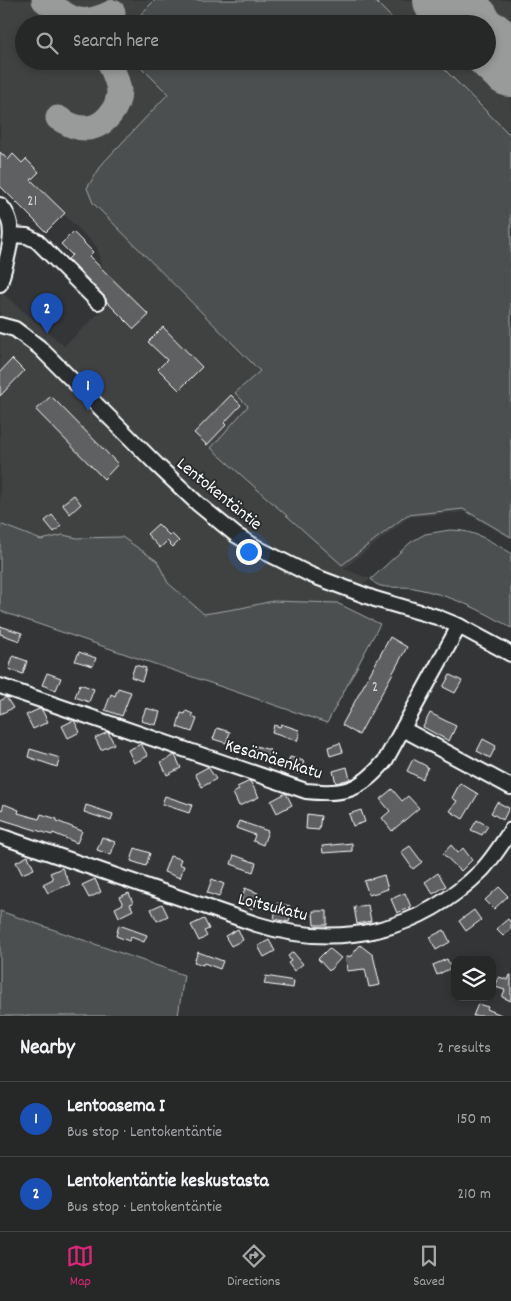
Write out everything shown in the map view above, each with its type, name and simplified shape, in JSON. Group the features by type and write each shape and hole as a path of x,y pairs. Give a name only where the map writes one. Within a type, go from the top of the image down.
{"street":[{"path":"0,204 10,221 12,235 0,284"},
{"path":"12,235 27,236 37,241 98,302"},
{"name":"Lentokentäntie","path":"0,325 15,329 39,347 157,466 197,503 236,534 310,575 375,599 436,617 459,626 511,654"},
{"name":"Kesämäenkatu","path":"0,686 306,791 328,793 342,791 364,782 373,776 385,761 459,626"},
{"path":"403,729 511,787"},
{"name":"Loitsukatu","path":"0,836 256,924 278,931 308,936 367,933 404,923 435,907 453,895 482,869 511,830"}],"shaded area":[{"path":"0,0 511,0 511,539 464,512 409,517 344,569 371,579 337,603 273,601 204,614 168,583 157,561 63,535 41,540 0,524 0,291 64,346 109,304 97,247 0,153"},
{"path":"155,0 374,0 389,15 141,15"},
{"path":"144,70 445,70 511,136 511,537 463,509 407,515 342,565 211,448 248,406 235,393 260,371 93,203 87,188 103,163 168,94"},
{"path":"0,524 41,540 63,535 77,538 122,537 157,561 168,583 204,614 273,601 337,603 380,624 327,723 0,611"},
{"path":"450,530 475,534 511,553 511,628 476,609 452,599 409,587 385,587 371,579 411,542 425,534"},
{"path":"0,911 184,975 178,1016 0,1016"}],"building":[{"path":"0,152 8,160 13,154 22,163 26,159 39,172 31,180 65,213 46,232 0,186"},
{"path":"73,232 93,252 89,256 149,315 134,329 68,259 72,255 61,244"},
{"path":"163,327 202,367 179,390 158,369 167,360 148,342"},
{"path":"12,359 24,371 0,396 0,372"},
{"path":"231,395 241,405 224,423 226,425 207,445 194,433"},
{"path":"51,396 118,464 104,479 36,410"},
{"path":"74,495 81,504 70,514 62,504"},
{"path":"52,515 61,526 54,532 45,521"},
{"path":"158,524 170,536 172,534 179,541 173,547 167,541 160,548 147,534"},
{"path":"0,626 22,633 20,641 0,634"},
{"path":"390,637 407,647 359,735 342,725"},
{"path":"79,652 96,658 93,666 75,661"},
{"path":"13,656 27,661 23,674 9,669"},
{"path":"135,665 146,668 142,681 131,677"},
{"path":"47,673 61,678 56,690 42,685"},
{"path":"450,675 462,681 455,693 443,687"},
{"path":"80,684 94,689 89,702 75,697"},
{"path":"118,688 131,692 122,716 105,710 111,694 115,696"},
{"path":"6,697 13,708 0,714 0,701"},
{"path":"146,708 160,712 156,725 141,721"},
{"path":"39,709 42,710 48,722 33,729 26,715"},
{"path":"186,711 193,714 192,717 197,719 192,732 177,727 181,713 185,714"},
{"path":"430,713 456,726 449,741 423,727"},
{"path":"74,720 80,732 68,738 62,726"},
{"path":"281,724 299,730 298,732 300,733 297,741 272,733 274,725 280,727"},
{"path":"217,728 230,732 226,743 213,739"},
{"path":"108,732 114,744 101,750 95,738"},
{"path":"483,739 496,746 490,758 477,751"},
{"path":"340,743 343,752 330,756 328,747"},
{"path":"141,744 148,756 134,763 128,750"},
{"path":"256,746 270,750 266,762 252,758"},
{"path":"30,749 60,758 57,767 28,757"},
{"path":"175,755 181,768 167,775 161,762"},
{"path":"290,757 304,761 300,774 286,769"},
{"path":"413,759 428,767 422,779 407,771"},
{"path":"208,767 216,779 202,787 195,774"},
{"path":"347,767 350,779 336,783 333,771"},
{"path":"250,781 259,797 239,806 233,793 239,790 237,787"},
{"path":"460,783 478,794 463,819 450,811 457,801 452,798"},
{"path":"392,789 402,801 408,796 419,808 392,831 382,818 390,811 380,799"},
{"path":"286,793 292,805 277,813 271,801"},
{"path":"165,796 192,805 189,813 162,804"},
{"path":"497,802 509,808 503,820 491,813"},
{"path":"4,804 19,810 18,813 39,819 41,814 57,819 57,821 82,831 77,843 53,833 52,835 0,819 0,809 2,810"},
{"path":"86,805 113,814 111,821 84,812"},
{"path":"361,810 365,822 353,826 349,814"},
{"path":"307,814 321,816 319,830 306,829"},
{"path":"477,820 488,826 482,835 471,830"},
{"path":"239,821 268,831 263,845 253,841 255,835 236,828"},
{"path":"102,837 115,842 111,855 97,850"},
{"path":"352,843 352,851 323,853 322,846"},
{"path":"451,845 458,853 463,848 472,860 461,871 443,854"},
{"path":"410,846 422,862 413,869 401,852"},
{"path":"135,848 150,853 146,866 131,861"},
{"path":"234,855 256,863 253,872 231,864"},
{"path":"28,856 34,869 22,874 16,862"},
{"path":"170,856 181,859 179,864 184,866 180,878 164,872"},
{"path":"62,868 70,884 48,893 43,884 53,879 50,873"},
{"path":"438,873 446,886 433,894 425,882"},
{"path":"384,875 388,889 369,895 364,881"},
{"path":"95,879 101,892 89,898 82,885"},
{"path":"212,879 224,884 219,897 207,893"},
{"path":"499,887 508,896 494,909 485,900"},
{"path":"245,888 258,893 252,909 240,904"},
{"path":"129,893 133,903 130,904 133,910 119,917 115,908 123,904 119,897"},
{"path":"405,893 411,907 397,913 391,899"},
{"path":"277,903 290,906 289,910 292,911 289,922 274,919"},
{"path":"162,904 168,916 157,921 151,909"},
{"path":"368,905 371,921 357,924 354,907"},
{"path":"474,910 481,920 466,931 459,921"},
{"path":"313,911 327,911 327,925 314,925"},
{"path":"204,919 209,929 204,931 207,936 199,941 191,925"},
{"path":"508,919 511,923 511,929 503,936 496,929"},
{"path":"119,925 147,935 144,942 131,937 129,941 116,936"},
{"path":"238,929 243,940 231,946 225,936"},
{"path":"444,930 450,942 436,950 430,937"},
{"path":"269,940 275,951 264,957 258,946"},
{"path":"360,945 373,955 380,985 369,987 365,969 347,971 346,957 351,956"},
{"path":"329,948 341,958 329,971 318,959"},
{"path":"198,952 223,961 220,969 204,963 203,965 194,962"},
{"path":"293,952 303,964 294,971 288,963 291,961 288,956"},
{"path":"447,959 451,968 437,975 433,965"},
{"path":"511,975 511,1001 502,997 505,990 496,987 499,977 508,980"},
{"path":"266,976 294,981 293,988 264,984"},
{"path":"478,1004 488,1007 487,1009 504,1016 473,1016"}],"taxiway":[{"path":"44,0 66,15"},
{"path":"106,15 113,12"},
{"path":"58,118 76,127 84,128 94,127 105,120 117,104 119,91 112,70"}],"runway":[{"path":"445,0 460,15"},
{"path":"496,51 511,65"}],"place":[{"name":"Lentokentäntie keskustasta","path":"47,334"},
{"name":"Lentoasema I","path":"88,411"}]}
